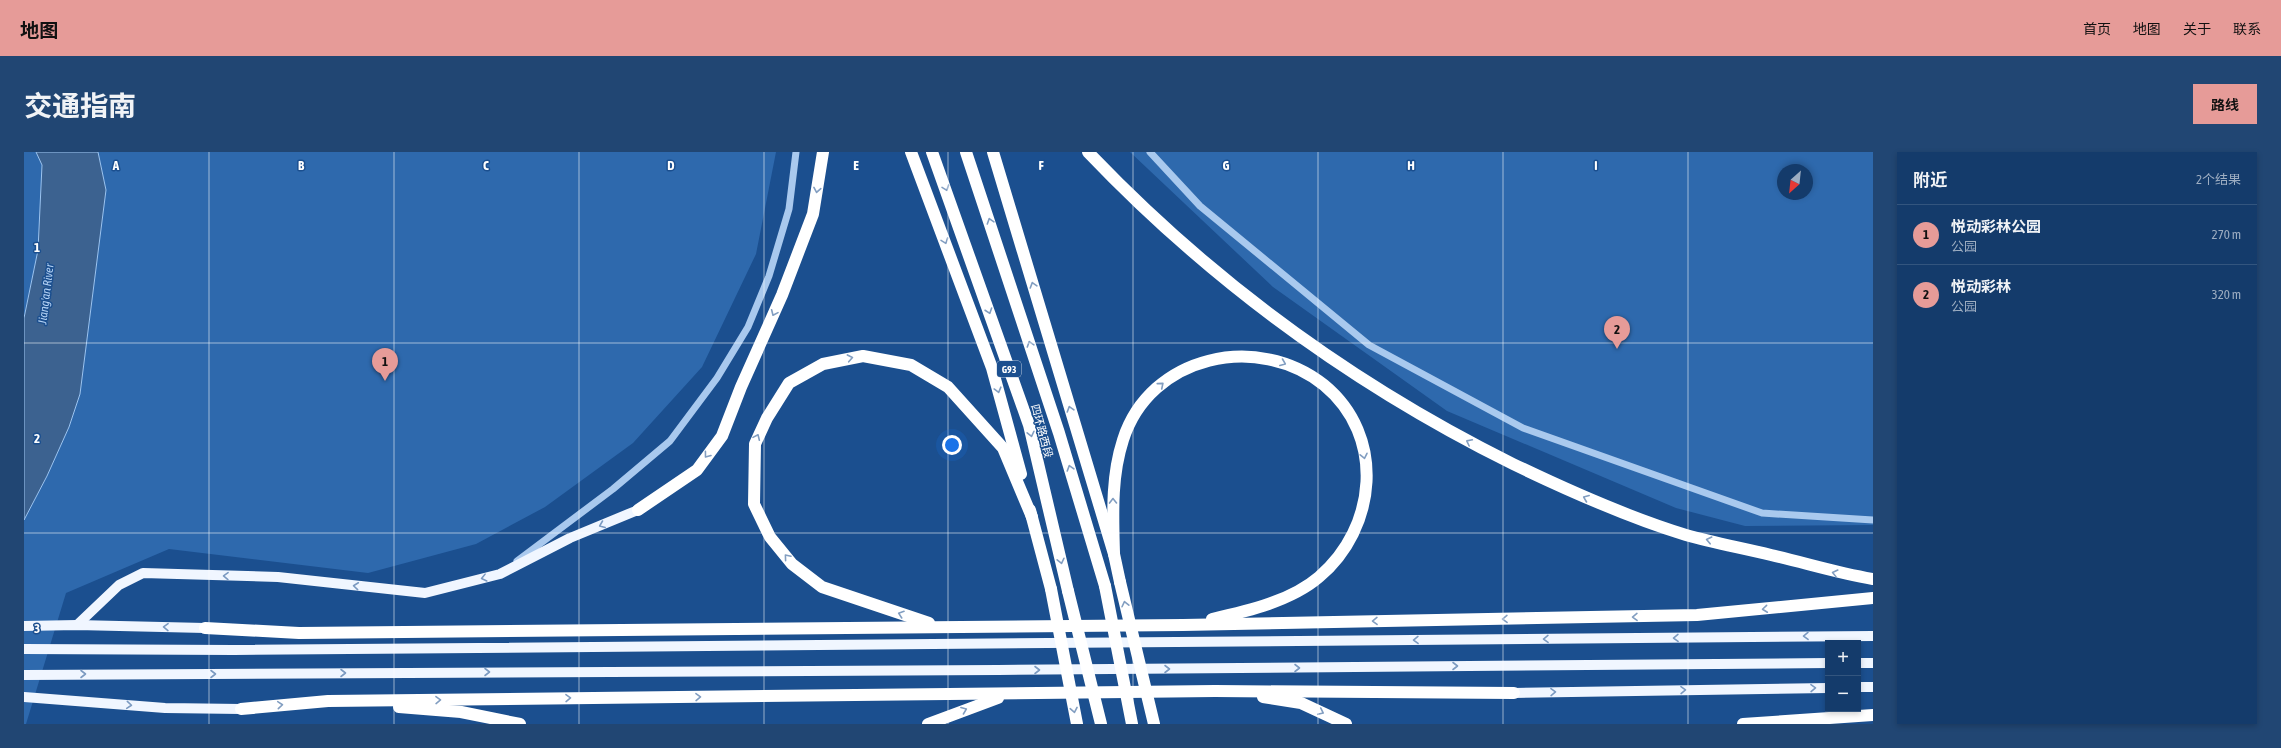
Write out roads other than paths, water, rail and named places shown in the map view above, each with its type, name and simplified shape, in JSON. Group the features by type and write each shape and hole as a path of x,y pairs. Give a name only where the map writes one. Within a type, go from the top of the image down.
{"highway":[{"path":"638,510 697,470 722,436 741,387 782,295 812,214 823,152"},
{"path":"911,152 992,368 1051,589 1077,724"},
{"name":"四环路西段","path":"932,152 1029,425 1101,724"},
{"name":"四环路西段","path":"966,152 1057,426 1105,586 1132,724"},
{"path":"993,152 1114,554 1154,724"},
{"path":"1088,152 1128,194 1198,257 1262,309 1323,353 1435,424 1556,485 1615,509 1686,535 1772,555 1837,574 1873,579"},
{"path":"1114,554 1113,487 1123,439 1133,417 1150,395 1170,378 1193,365 1217,357 1242,355 1273,359 1302,370 1324,386 1349,413 1362,443 1367,469 1366,499 1357,527 1339,558 1318,578 1294,593 1264,605 1233,614 1183,625"},
{"path":"938,626 822,587 792,564 770,537 754,504 755,444 766,418 789,383 823,364 863,356 911,365 948,387 1003,448 1032,517"},
{"path":"205,628 307,632 1183,625 1698,616 1873,598"},
{"path":"1215,691 1301,702 1346,724"},
{"path":"241,708 328,701 1215,691 1514,693"},
{"path":"928,724 1009,694"},
{"path":"328,701 461,712 520,724"},
{"path":"1743,724 1873,715"}],"main road":[{"path":"77,625 120,585 143,573 278,577 425,593 500,574 570,538 638,510"},
{"path":"24,626 77,625 205,628"},
{"path":"24,649 250,650 1873,636"},
{"path":"24,675 998,670 1825,663"},
{"path":"1861,663 1873,663"},
{"path":"1861,687 1873,687"},
{"path":"1514,693 1825,688"},
{"path":"24,697 165,708 241,708"}],"street":[{"path":"500,574 613,489 670,441 717,378 748,327 769,276 789,209 796,152"},
{"path":"1150,152 1200,206 1368,346 1523,428 1762,513 1873,520"}],"water":[{"name":"Jiang'an River","path":"36,152 98,152 106,190 80,394 69,427 47,476 24,520 24,318 38,250 42,165"}],"place":[{"name":"悦动彩林","path":"1617,349"},
{"name":"悦动彩林公园","path":"385,381"}]}
